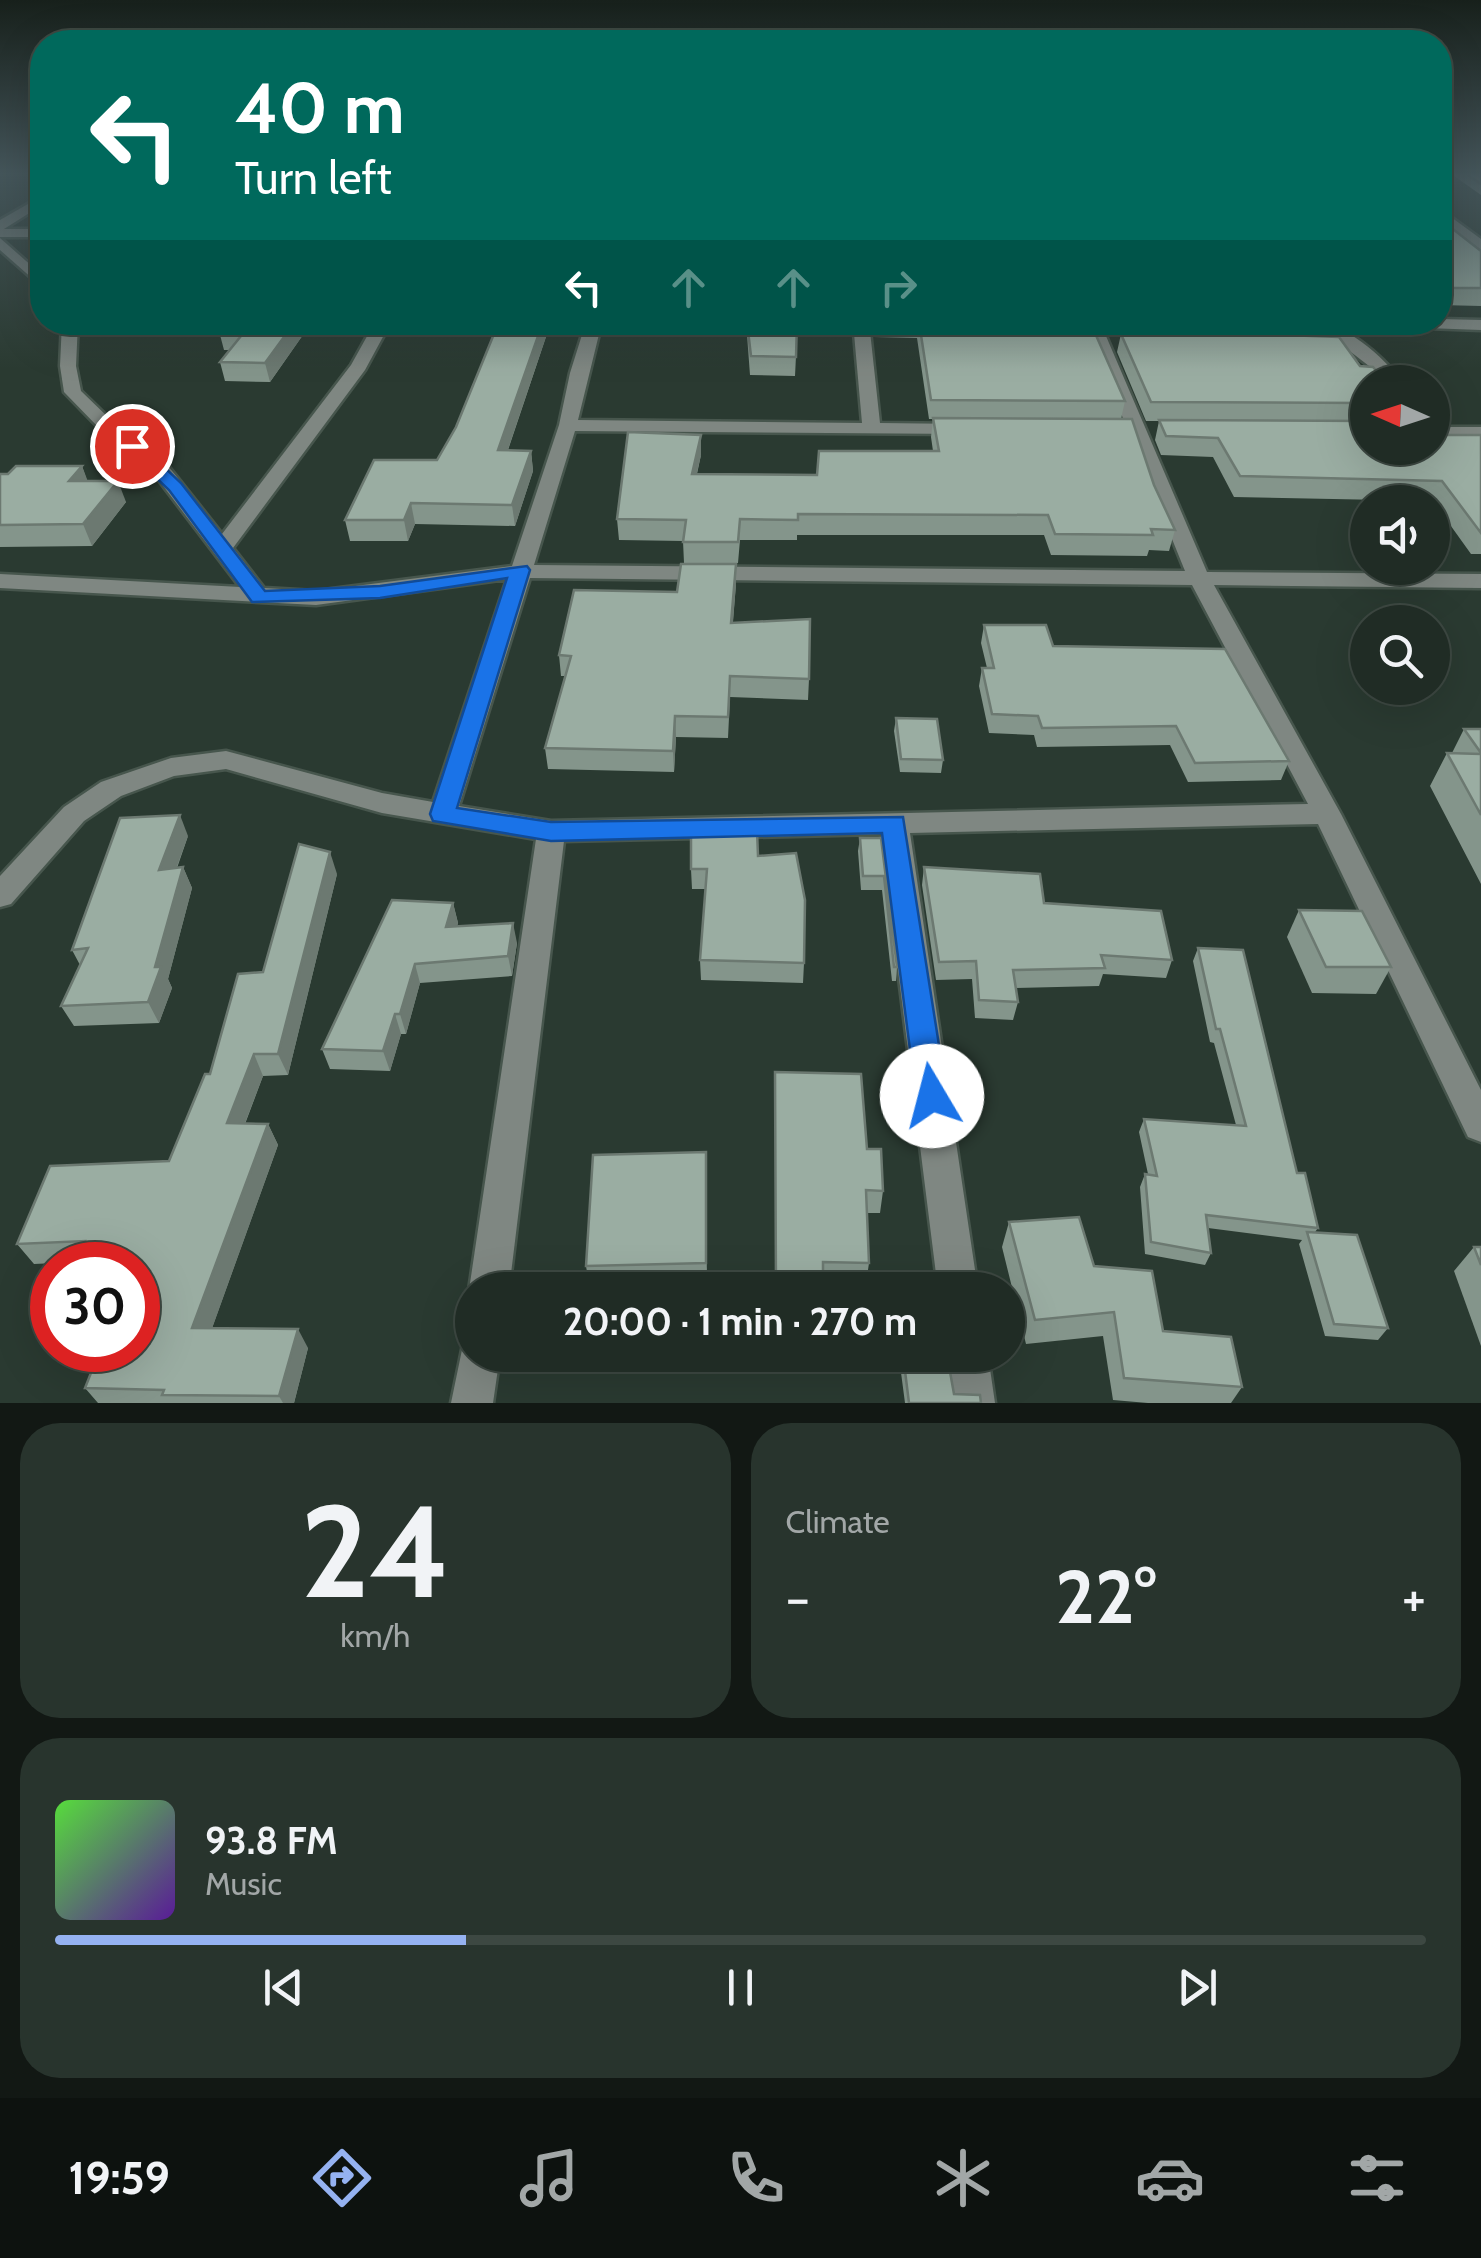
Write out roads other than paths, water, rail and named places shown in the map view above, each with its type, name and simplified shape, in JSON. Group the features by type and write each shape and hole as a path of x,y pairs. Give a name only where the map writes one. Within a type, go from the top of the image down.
{"street":[{"path":"1452,239 1478,241"},
{"path":"0,242 30,272"},
{"path":"1452,324 1481,325"},
{"path":"69,335 68,366 73,392 106,425 158,466 259,598"},
{"path":"222,548 360,366 376,335"},
{"path":"442,814 568,425 590,335"},
{"path":"862,335 870,427"},
{"path":"1097,335 1199,578 1328,814 1481,1126"},
{"path":"1337,335 1378,365"},
{"path":"568,425 983,430"},
{"path":"1450,432 1481,433"},
{"path":"0,581 259,598 380,592 520,570 1481,581"},
{"path":"0,896 74,814 111,790 172,766 226,760 322,788 442,814 551,831 1328,814"},
{"path":"894,824 956,1272"},
{"path":"491,1272 551,831"},
{"path":"472,1403 477,1372"},
{"path":"970,1372 974,1403"}]}
